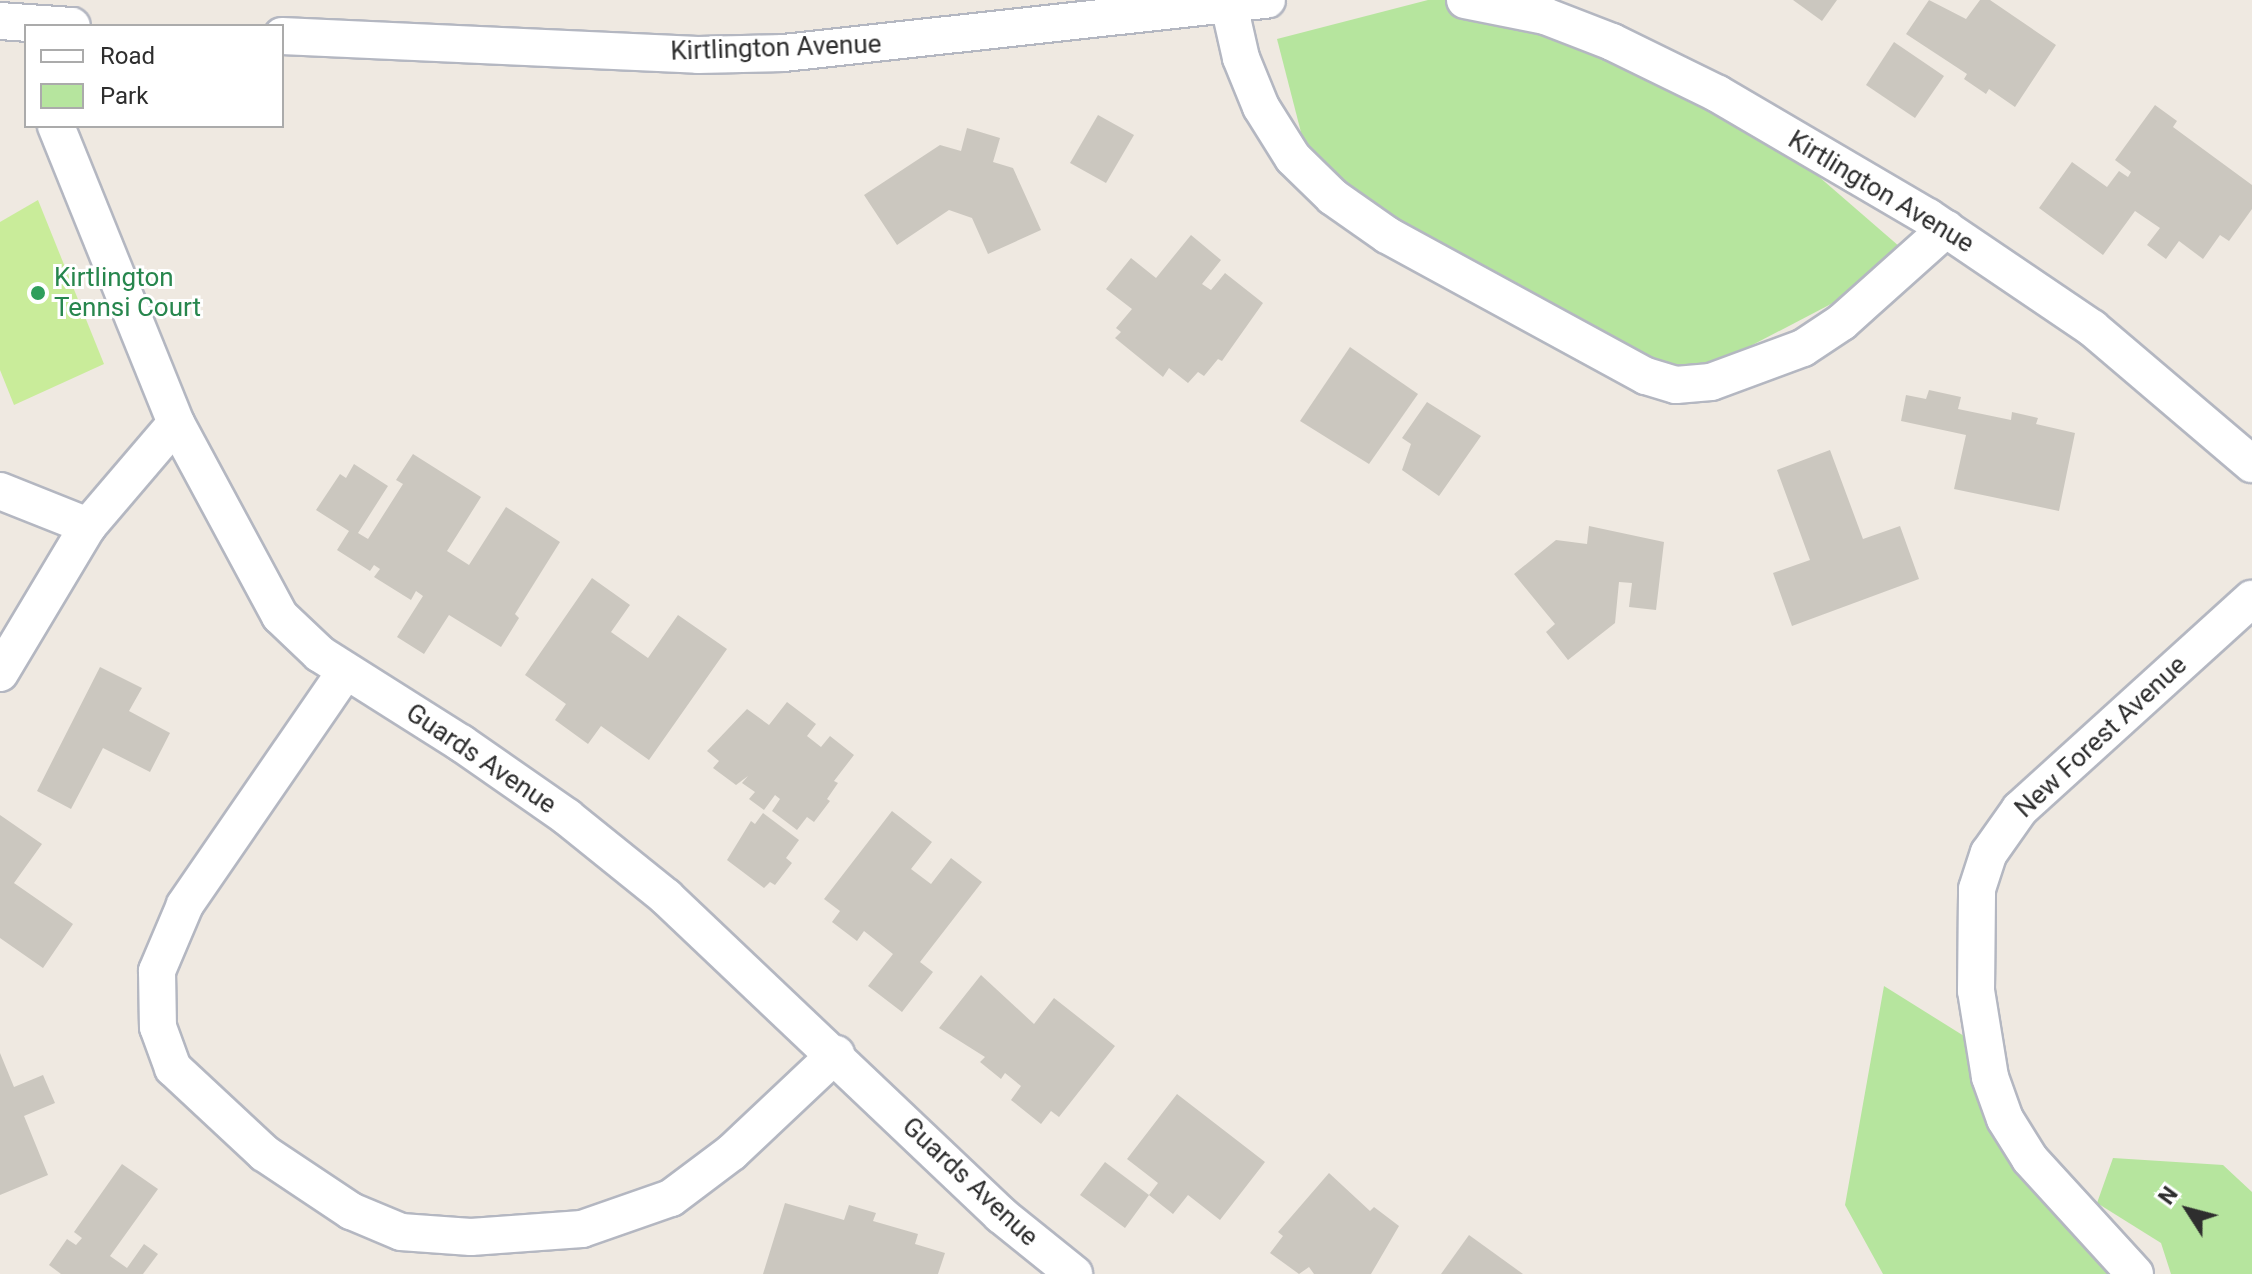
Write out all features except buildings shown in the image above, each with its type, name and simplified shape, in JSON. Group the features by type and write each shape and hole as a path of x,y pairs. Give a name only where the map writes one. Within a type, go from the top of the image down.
{"street":[{"name":"Kirtlington Avenue","path":"284,36 698,55 784,53 1267,0"},
{"name":"Kirtlington Avenue","path":"1465,0 1545,16 1612,42 1718,94 1946,229 2092,328 2252,464"},
{"path":"1229,5 1241,58 1261,107 1293,158 1333,197 1387,235 1646,376 1676,385 1711,382 1803,348 1842,322 1946,229"},
{"name":"Guards Avenue","path":"57,128 176,423 280,616 345,672 461,743 567,817 666,897 836,1054 1001,1215 1074,1274"},
{"path":"0,673 88,526 176,423"},
{"path":"0,491 88,526"},
{"name":"New Forest Avenue","path":"2135,1274 2030,1159 2005,1119 1990,1077 1976,991 1977,889 1989,853 2020,809 2252,599"},
{"path":"345,672 185,905 157,971 158,1027 173,1068 264,1153 351,1211 401,1232 471,1237 582,1229 671,1198 732,1152 836,1054"}],"green space":[{"path":"1428,0 1453,0 1735,104 1915,260 1676,385 1313,179 1277,39"},
{"name":"Kirtlington Tennsi Court","path":"38,200 104,364 14,405 0,370 0,222"},
{"path":"1884,986 1964,1036 2008,1161 2116,1274 1883,1274 1845,1205"},
{"path":"2113,1158 2223,1165 2252,1192 2252,1274 2171,1274 2161,1243 2097,1203"}],"place":[{"name":"Kirtlington Tennsi Court","path":"38,293"}]}
